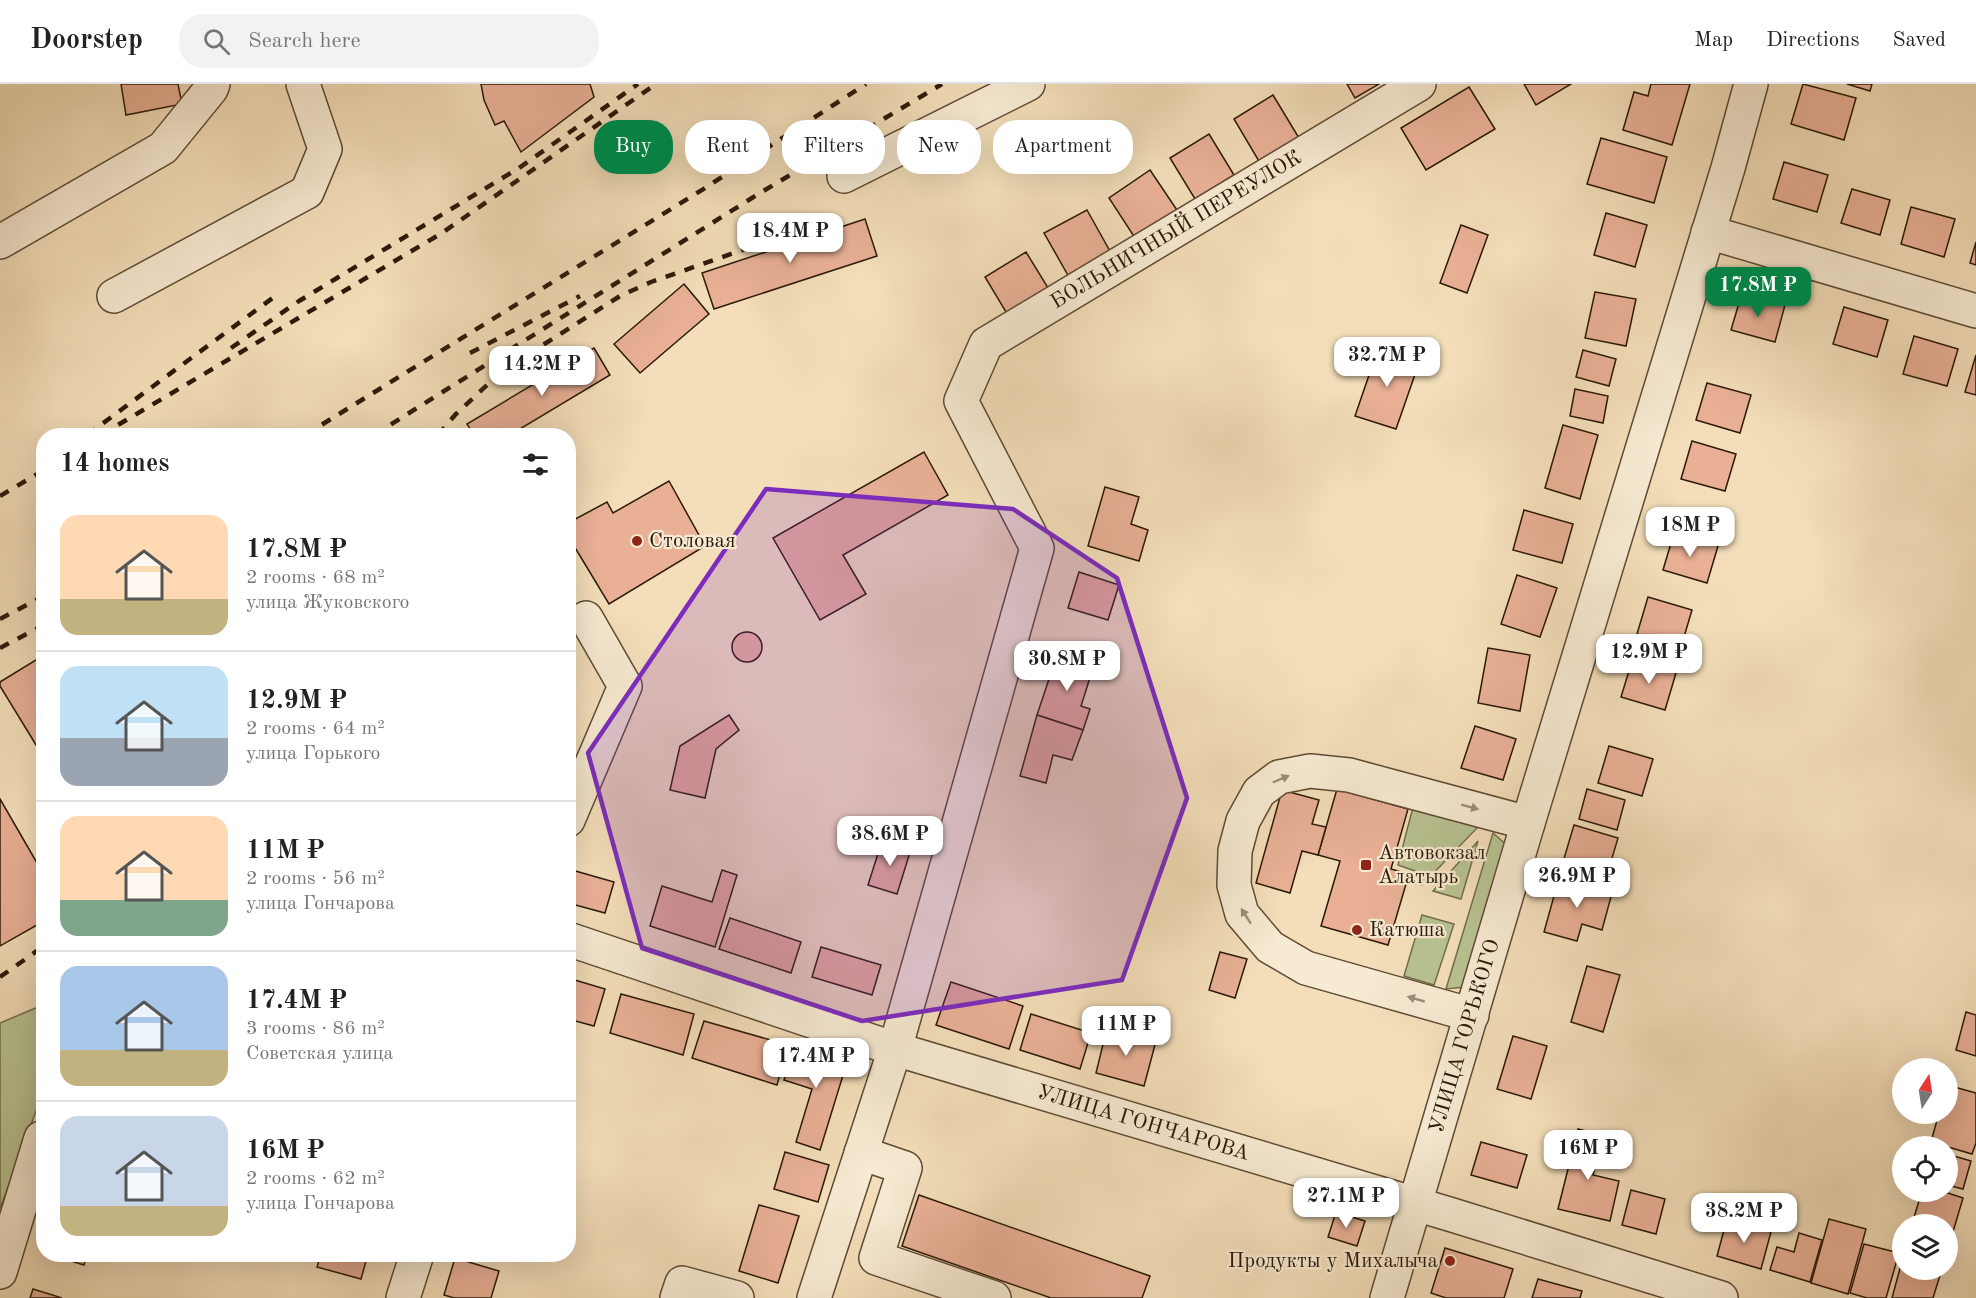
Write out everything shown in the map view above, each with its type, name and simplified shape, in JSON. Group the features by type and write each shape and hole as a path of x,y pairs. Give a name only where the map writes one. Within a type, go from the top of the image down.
{"street":[{"path":"0,242 163,148 213,84"},
{"path":"114,296 307,192 325,149 303,84"},
{"path":"844,176 1028,84"},
{"name":"БОЛЬНИЧНЫЙ ПЕРЕУЛОК","path":"895,1049 1037,548 962,401 986,344 1419,84"},
{"name":"УЛИЦА ГОРЬКОГО","path":"1387,1298 1751,84"},
{"path":"1708,232 1976,311"},
{"path":"576,801 625,686 586,618"},
{"path":"1472,1016 1306,968 1270,947 1242,914 1234,885 1235,851 1243,821 1259,792 1279,777 1310,771 1349,775 1528,824"},
{"name":"УЛИЦА ГОНЧАРОВА","path":"576,942 895,1049 1721,1298"},
{"path":"814,1298 895,1049"},
{"path":"861,1153 905,1168 876,1258"},
{"path":"0,1272 36,1154"},
{"path":"832,1243 994,1298"},
{"path":"403,1298 414,1262"},
{"path":"677,1298 682,1283 737,1298"}],"highlighted area":[{"path":"766,489 1013,509 1117,578 1187,798 1122,980 862,1021 642,948 588,753"}],"green space":[{"path":"1413,807 1479,826 1422,885 1412,883 1415,871 1398,865"},
{"path":"1493,833 1509,847 1465,987 1446,989"},
{"path":"1478,841 1461,899 1433,891"},
{"path":"1422,915 1454,924 1434,985 1404,976"},
{"path":"36,1008 36,1111 0,1209 0,1023"}],"building":[{"path":"121,84 178,84 182,104 126,115"},
{"path":"481,84 590,84 594,97 521,152 504,121 495,125 484,100"},
{"path":"1347,84 1379,84 1355,98"},
{"path":"1524,84 1571,84 1536,105"},
{"path":"1651,84 1690,84 1672,145 1623,130 1634,92 1648,96"},
{"path":"1803,84 1856,98 1844,140 1791,124"},
{"path":"1847,84 1872,84 1870,91"},
{"path":"1469,87 1495,129 1426,170 1401,128"},
{"path":"1273,95 1299,138 1260,163 1234,119"},
{"path":"1209,134 1234,175 1195,199 1170,158"},
{"path":"1601,138 1667,157 1654,203 1587,184"},
{"path":"1784,162 1828,175 1817,212 1773,199"},
{"path":"1150,170 1177,210 1135,238 1109,198"},
{"path":"1852,189 1890,200 1880,235 1841,223"},
{"path":"1911,207 1955,219 1944,257 1901,244"},
{"path":"1087,210 1111,253 1069,277 1044,233"},
{"path":"1606,213 1647,225 1635,267 1594,255"},
{"path":"865,219 877,256 714,309 702,273"},
{"path":"1461,225 1488,235 1467,293 1440,283"},
{"path":"1976,242 1976,265 1970,263"},
{"path":"1026,252 1050,291 1009,317 985,277"},
{"path":"684,284 709,314 640,373 614,344"},
{"path":"1595,292 1636,299 1626,346 1585,338"},
{"path":"1742,293 1785,305 1775,342 1731,330"},
{"path":"1844,307 1888,320 1877,357 1833,344"},
{"path":"1914,336 1958,349 1947,386 1903,374"},
{"path":"1379,346 1420,360 1396,429 1355,416"},
{"path":"594,348 610,375 522,428 470,428 467,424"},
{"path":"1583,350 1616,359 1609,386 1576,377"},
{"path":"1976,355 1976,395 1965,392"},
{"path":"1707,383 1751,395 1740,433 1696,420"},
{"path":"1575,389 1608,396 1603,423 1570,416"},
{"path":"1563,425 1598,435 1580,499 1545,488"},
{"path":"1692,441 1736,454 1725,491 1681,479"},
{"path":"924,452 948,495 843,555 866,594 820,620 773,538"},
{"name":"Столовая","path":"669,481 705,546 609,604 576,549 576,519 607,502 613,513"},
{"path":"1105,487 1139,497 1131,524 1148,530 1139,561 1088,546"},
{"path":"1524,510 1573,524 1562,563 1513,550"},
{"path":"1674,533 1718,546 1707,583 1663,570"},
{"path":"1079,572 1119,585 1108,620 1068,608"},
{"path":"1517,575 1557,588 1540,637 1501,624"},
{"path":"1648,597 1692,610 1681,647 1637,634"},
{"path":"747,632 753,633 761,641 761,653 753,661 747,662 741,661 733,653 732,647 733,641 741,633"},
{"path":"1488,648 1530,655 1520,711 1478,703"},
{"path":"1058,652 1094,665 1081,706 1090,709 1083,730 1037,715"},
{"path":"36,660 36,745 0,686 0,682"},
{"path":"1632,661 1676,673 1665,710 1621,697"},
{"path":"729,715 739,730 716,749 705,798 670,790 680,746"},
{"path":"1037,715 1083,730 1072,760 1053,755 1046,783 1020,776"},
{"path":"1475,726 1516,739 1503,780 1461,768"},
{"path":"1609,746 1653,759 1642,796 1598,783"},
{"name":"Автовокзал Алатырь","path":"1337,789 1408,809 1391,869 1409,874 1388,945 1321,926 1340,861 1318,855"},
{"path":"1587,789 1625,800 1617,830 1579,819"},
{"path":"1282,790 1319,800 1312,824 1326,827 1318,855 1302,851 1290,893 1256,883"},
{"path":"0,799 36,861 36,926 0,946"},
{"path":"1574,825 1618,838 1607,875 1563,862"},
{"path":"882,841 911,849 897,894 868,885"},
{"path":"722,870 737,875 715,947 650,926 662,886 712,902"},
{"path":"576,871 614,882 605,913 576,905"},
{"path":"1559,878 1612,893 1602,930 1582,924 1577,941 1544,932"},
{"path":"730,918 801,942 791,973 719,949"},
{"path":"821,947 881,965 872,995 812,977"},
{"path":"1220,952 1247,959 1235,998 1209,990"},
{"path":"1587,966 1620,975 1603,1032 1571,1022"},
{"path":"576,980 605,989 594,1026 576,1021"},
{"path":"951,982 1023,1006 1009,1049 936,1025"},
{"path":"621,994 694,1014 683,1055 610,1033"},
{"path":"1966,1012 1976,1015 1976,1056 1956,1050"},
{"path":"1031,1014 1091,1033 1080,1069 1020,1050"},
{"path":"704,1021 788,1045 777,1085 692,1058"},
{"path":"1107,1028 1156,1041 1144,1086 1096,1073"},
{"path":"1513,1036 1547,1046 1531,1099 1497,1089"},
{"path":"795,1043 848,1059 820,1150 796,1142 812,1089 784,1080"},
{"path":"1958,1088 1976,1093 1976,1143 1972,1154 1958,1150 1958,1136 1933,1136 1936,1124 1958,1124"},
{"path":"1578,1129 1603,1135 1593,1175 1619,1181 1610,1221 1558,1209"},
{"path":"1481,1142 1527,1155 1517,1188 1471,1175"},
{"path":"785,1152 829,1165 818,1202 774,1189"},
{"path":"1958,1157 1971,1161 1963,1189 1958,1188"},
{"path":"1631,1190 1665,1199 1656,1234 1622,1225"},
{"path":"919,1195 1150,1276 1142,1298 1051,1298 902,1246"},
{"path":"1958,1196 1963,1198 1958,1215 1915,1214 1919,1202 1958,1202"},
{"path":"759,1205 799,1216 778,1283 739,1271"},
{"path":"1336,1212 1365,1221 1357,1246 1328,1237"},
{"path":"1727,1219 1771,1232 1761,1269 1717,1256"},
{"path":"1829,1219 1866,1229 1848,1294 1811,1283"},
{"path":"1799,1233 1822,1240 1810,1282 1770,1270 1777,1247 1794,1252"},
{"path":"1864,1244 1892,1251 1892,1277 1886,1298 1867,1298 1850,1293"},
{"path":"1445,1248 1513,1269 1504,1298 1446,1298 1431,1293"},
{"path":"319,1262 366,1262 361,1279 317,1267"},
{"path":"454,1262 469,1262 499,1271 491,1298 454,1298 444,1295"},
{"path":"1538,1279 1582,1291 1580,1298 1532,1298"},
{"path":"1897,1280 1939,1280 1933,1298 1892,1298"},
{"path":"33,1289 62,1298 30,1298"}],"railway":[{"path":"231,348 299,301 519,168 638,84"},
{"path":"113,428 442,233 656,84"},
{"path":"316,428 705,188 866,84"},
{"path":"385,428 760,193 942,84"},
{"path":"444,428 502,371 620,296 651,282 771,240"},
{"path":"470,353 580,296"},
{"path":"96,428 274,297"},
{"path":"0,496 36,475"},
{"path":"0,619 36,600"},
{"path":"0,648 36,629"},
{"path":"0,977 36,952"}],"place":[{"name":"Столовая","path":"637,541"},
{"name":"Автовокзал Алатырь","path":"1366,865"},
{"name":"Катюша","path":"1357,930"},
{"name":"Продукты у Михалыча","path":"1450,1261"}]}
